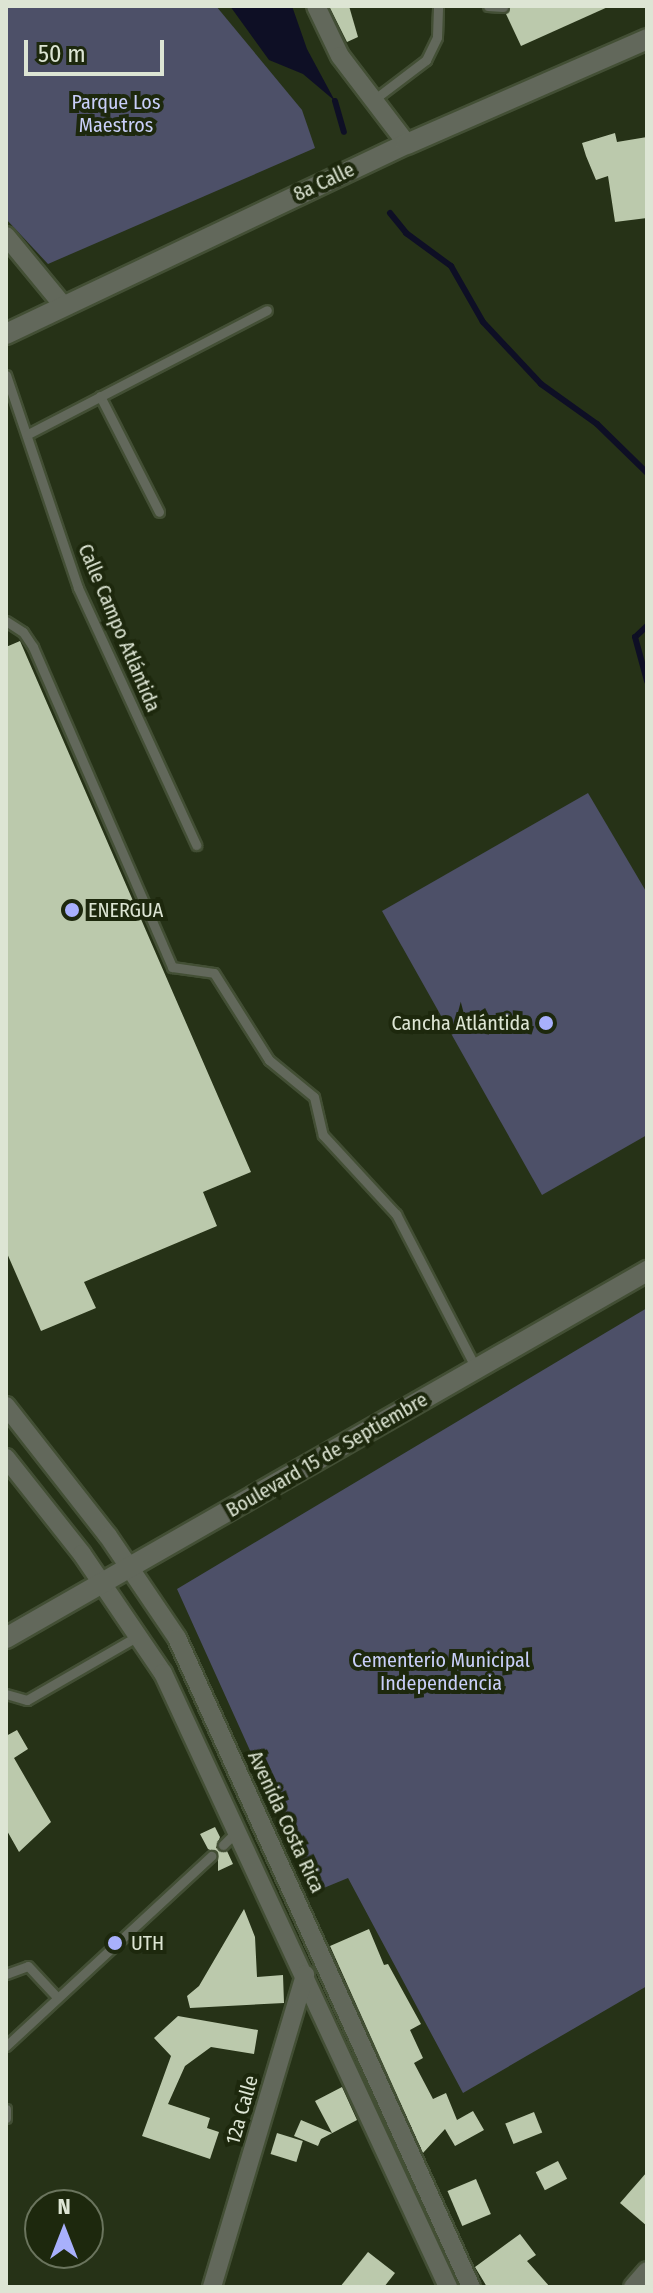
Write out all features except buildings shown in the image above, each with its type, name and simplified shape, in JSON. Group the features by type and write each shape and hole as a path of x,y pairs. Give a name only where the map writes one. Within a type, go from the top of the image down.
{"street":[{"path":"316,6 340,56 376,98 407,144"},
{"name":"8a Calle","path":"6,334 62,304 407,144 647,39"},
{"path":"6,236 62,304"},
{"name":"Boulevard 15 de Septiembre","path":"6,1638 647,1271"},
{"name":"Avenida Costa Rica","path":"6,1406 129,1567 177,1638 471,2287"},
{"path":"6,1458 102,1583 163,1673 448,2287"},
{"name":"12a Calle","path":"212,2287 304,1977 319,1947"},
{"path":"633,2287 647,2271"}],"lane":[{"path":"376,98 426,60 437,37 438,6"},
{"path":"488,6 503,7"},
{"path":"28,434 267,310"},
{"name":"Calle Campo Atlántida","path":"6,375 78,588 196,845"},
{"path":"100,396 159,512"},
{"path":"6,621 23,632 33,647 172,967 214,973 269,1060 314,1097 328,1142 396,1214 477,1370"},
{"path":"6,1694 27,1700 138,1636"},
{"path":"223,1845 238,1829"},
{"path":"6,2046 56,1996 211,1856"},
{"path":"6,1974 28,1966 56,1996"},
{"path":"6,2109 6,2118"}],"green space":[{"name":"Parque Los Maestros","path":"6,6 216,6 302,110 315,148 48,264 6,219"},
{"name":"Cancha Atlántida","path":"588,793 647,893 647,1135 542,1195 382,911"},
{"name":"Cementerio Municipal Independencia","path":"647,1308 647,1986 463,2093 348,1878 314,1892 177,1589"}],"shaded area":[{"path":"230,6 292,6 307,49 335,101 303,74 269,60"}],"waterway":[{"path":"335,101 344,132"},
{"path":"390,213 406,233 451,266 483,322 541,384 597,424 647,473"},
{"path":"647,626 635,637 647,681"}],"place":[{"name":"ENERGUA","path":"72,910"},
{"name":"Cancha Atlántida","path":"546,1023"},
{"name":"UTH","path":"115,1943"}]}
